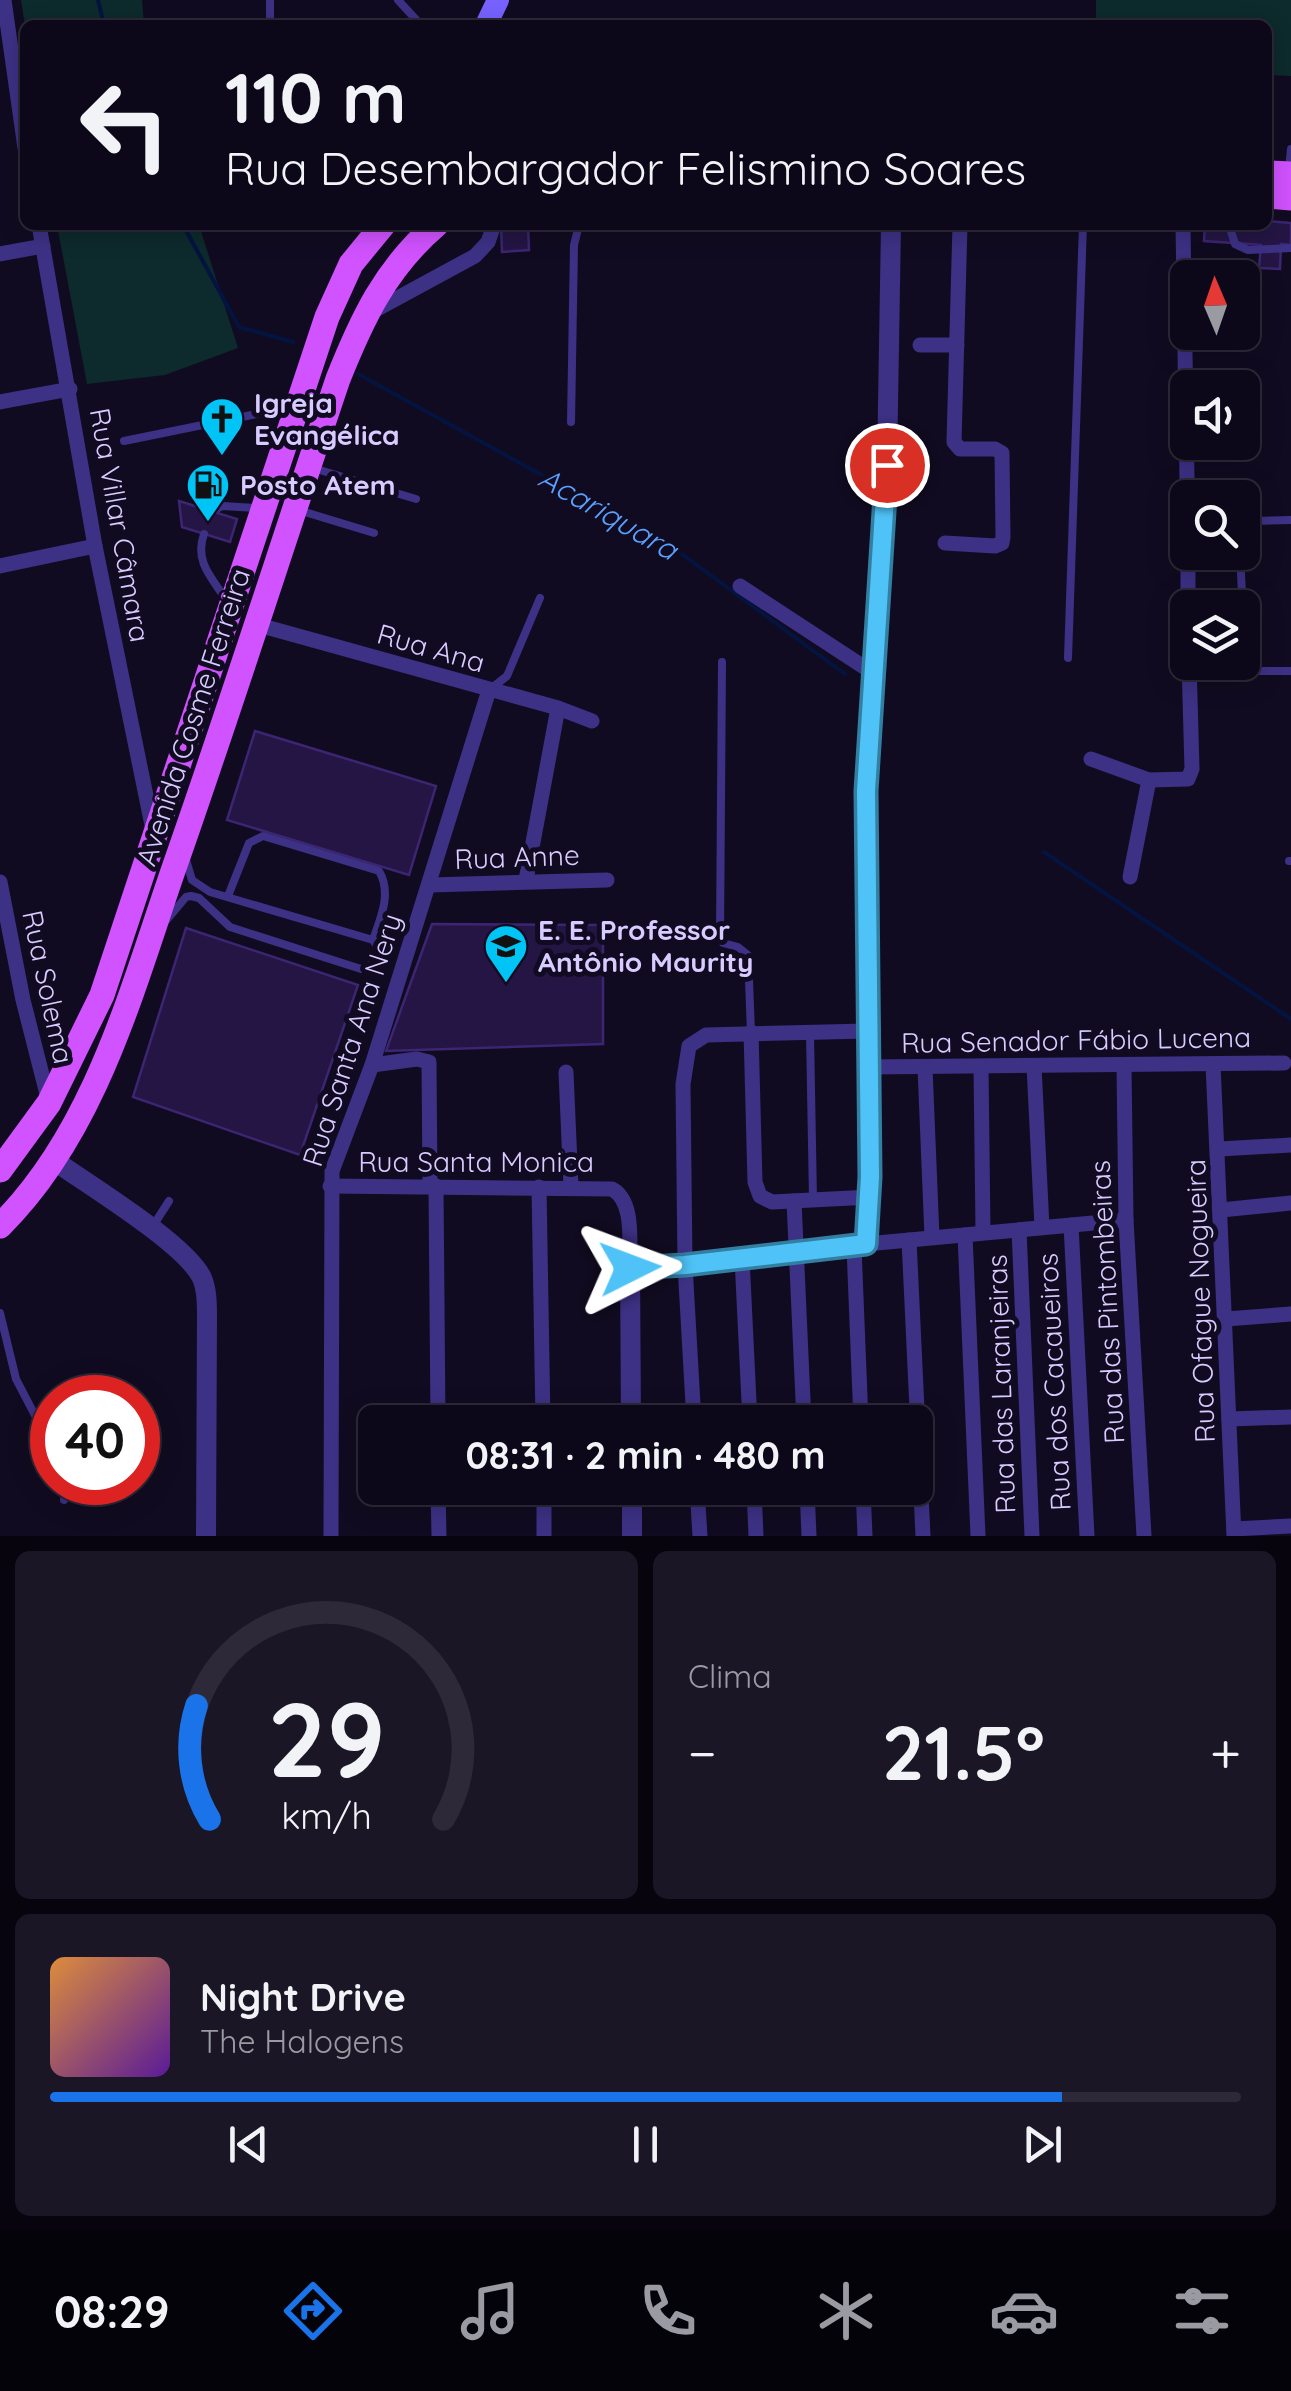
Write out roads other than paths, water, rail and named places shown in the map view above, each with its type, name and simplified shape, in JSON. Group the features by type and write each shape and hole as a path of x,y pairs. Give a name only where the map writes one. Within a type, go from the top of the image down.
{"main road":[{"name":"Avenida Cosme Ferreira","path":"0,1170 49,1103 102,994 338,288 376,230"},
{"name":"Avenida Cosme Ferreira","path":"0,1226 25,1202 56,1161 99,1074 182,846 362,317 408,253 431,230"}],"street":[{"path":"4,0 8,97 20,133"},
{"name":"Rua Villar Câmara","path":"40,230 96,546 154,834"},
{"path":"362,317 475,256 488,242 492,230"},
{"path":"861,1405 860,1245 870,1197 866,791 887,465 891,230"},
{"path":"945,543 995,546 1004,537 1002,453 960,448 954,442 960,230"},
{"path":"1183,230 1187,480"},
{"path":"0,254 43,246"},
{"path":"920,345 957,346"},
{"path":"0,402 70,390"},
{"path":"0,566 96,546"},
{"path":"740,586 873,673"},
{"name":"Rua Ana","path":"255,624 558,708 592,722"},
{"path":"1090,759 1149,780 1184,781 1192,773 1189,680"},
{"name":"Rua Santa Ana Nery","path":"331,1536 332,1171 372,1065 489,690"},
{"path":"526,880 558,708"},
{"path":"1130,877 1149,780"},
{"name":"Rua Anne","path":"429,885 607,880"},
{"name":"Rua Solema","path":"0,882 23,1000 49,1103"},
{"path":"693,1405 685,1265 685,1059 694,1040 706,1034 867,1031"},
{"path":"751,1032 755,1182 760,1196 772,1202 870,1197"},
{"path":"372,1065 417,1059 429,1062 438,1405"},
{"name":"Rua Senador Fábio Lucena","path":"868,1068 1284,1063"},
{"name":"Rua Ofague Nogueira","path":"1213,1064 1234,1533"},
{"path":"1034,1066 1042,1227"},
{"name":"Rua das Pintombeiras","path":"1124,1066 1126,1220 1144,1536"},
{"path":"981,1067 983,1232"},
{"path":"925,1068 932,1237"},
{"path":"566,1072 571,1187"},
{"path":"1219,1150 1291,1144"},
{"path":"56,1161 151,1230 196,1267 204,1282 206,1536"},
{"name":"Rua Santa Monica","path":"330,1186 606,1187 620,1194 627,1210 630,1268"},
{"path":"539,1187 542,1405"},
{"path":"794,1201 803,1405"},
{"path":"1221,1210 1291,1203"},
{"path":"631,1405 630,1268 1126,1220"},
{"name":"Rua dos Cacaueiros","path":"1070,1225 1087,1536"},
{"name":"Rua das Laranjeiras","path":"1019,1230 1032,1536"},
{"path":"965,1235 978,1536"},
{"path":"909,1240 923,1536"},
{"path":"742,1258 749,1405"},
{"path":"1226,1318 1291,1314"},
{"path":"1230,1420 1291,1417"},
{"path":"438,1505 439,1536"},
{"path":"544,1505 544,1536"},
{"path":"632,1505 632,1536"},
{"path":"698,1505 700,1536"},
{"path":"755,1505 756,1536"},
{"path":"808,1505 809,1536"},
{"path":"864,1505 865,1536"},
{"path":"1234,1533 1291,1526"}],"lane":[{"path":"398,0 416,20"},
{"path":"1272,130 1283,173"},
{"path":"572,422 574,245 578,230"},
{"path":"1068,658 1083,230"},
{"path":"1231,230 1236,244 1248,250 1291,248"},
{"path":"124,440 297,405"},
{"path":"308,467 416,499"},
{"path":"211,512 222,506 263,508"},
{"path":"294,509 374,533"},
{"path":"1260,521 1291,520"},
{"path":"204,534 201,562 230,605"},
{"path":"1241,570 1245,658 1249,668 1291,671"},
{"path":"489,690 507,676 540,598"},
{"path":"722,662 720,940 748,955 751,1032"},
{"path":"228,896 249,843 263,836 379,871 385,882 385,896 373,940"},
{"path":"153,928 172,918 181,902 191,896 199,898 230,927 361,969 370,966 378,948 373,940 198,886 182,846"},
{"path":"810,1032 813,1200"},
{"path":"151,1230 168,1201"},
{"path":"0,1313 16,1379 30,1406"}],"waterway":[{"name":"Acariquara","path":"98,0 103,20"},
{"name":"Acariquara","path":"186,230 239,327 293,342"},
{"name":"Acariquara","path":"358,374 671,546 845,674"},
{"path":"1044,852 1291,1019"}],"place":[{"name":"Igreja Evangélica","path":"222,457"},
{"name":"Posto Atem","path":"208,523"},
{"name":"E. E. Professor Antônio Maurity","path":"506,984"}]}
